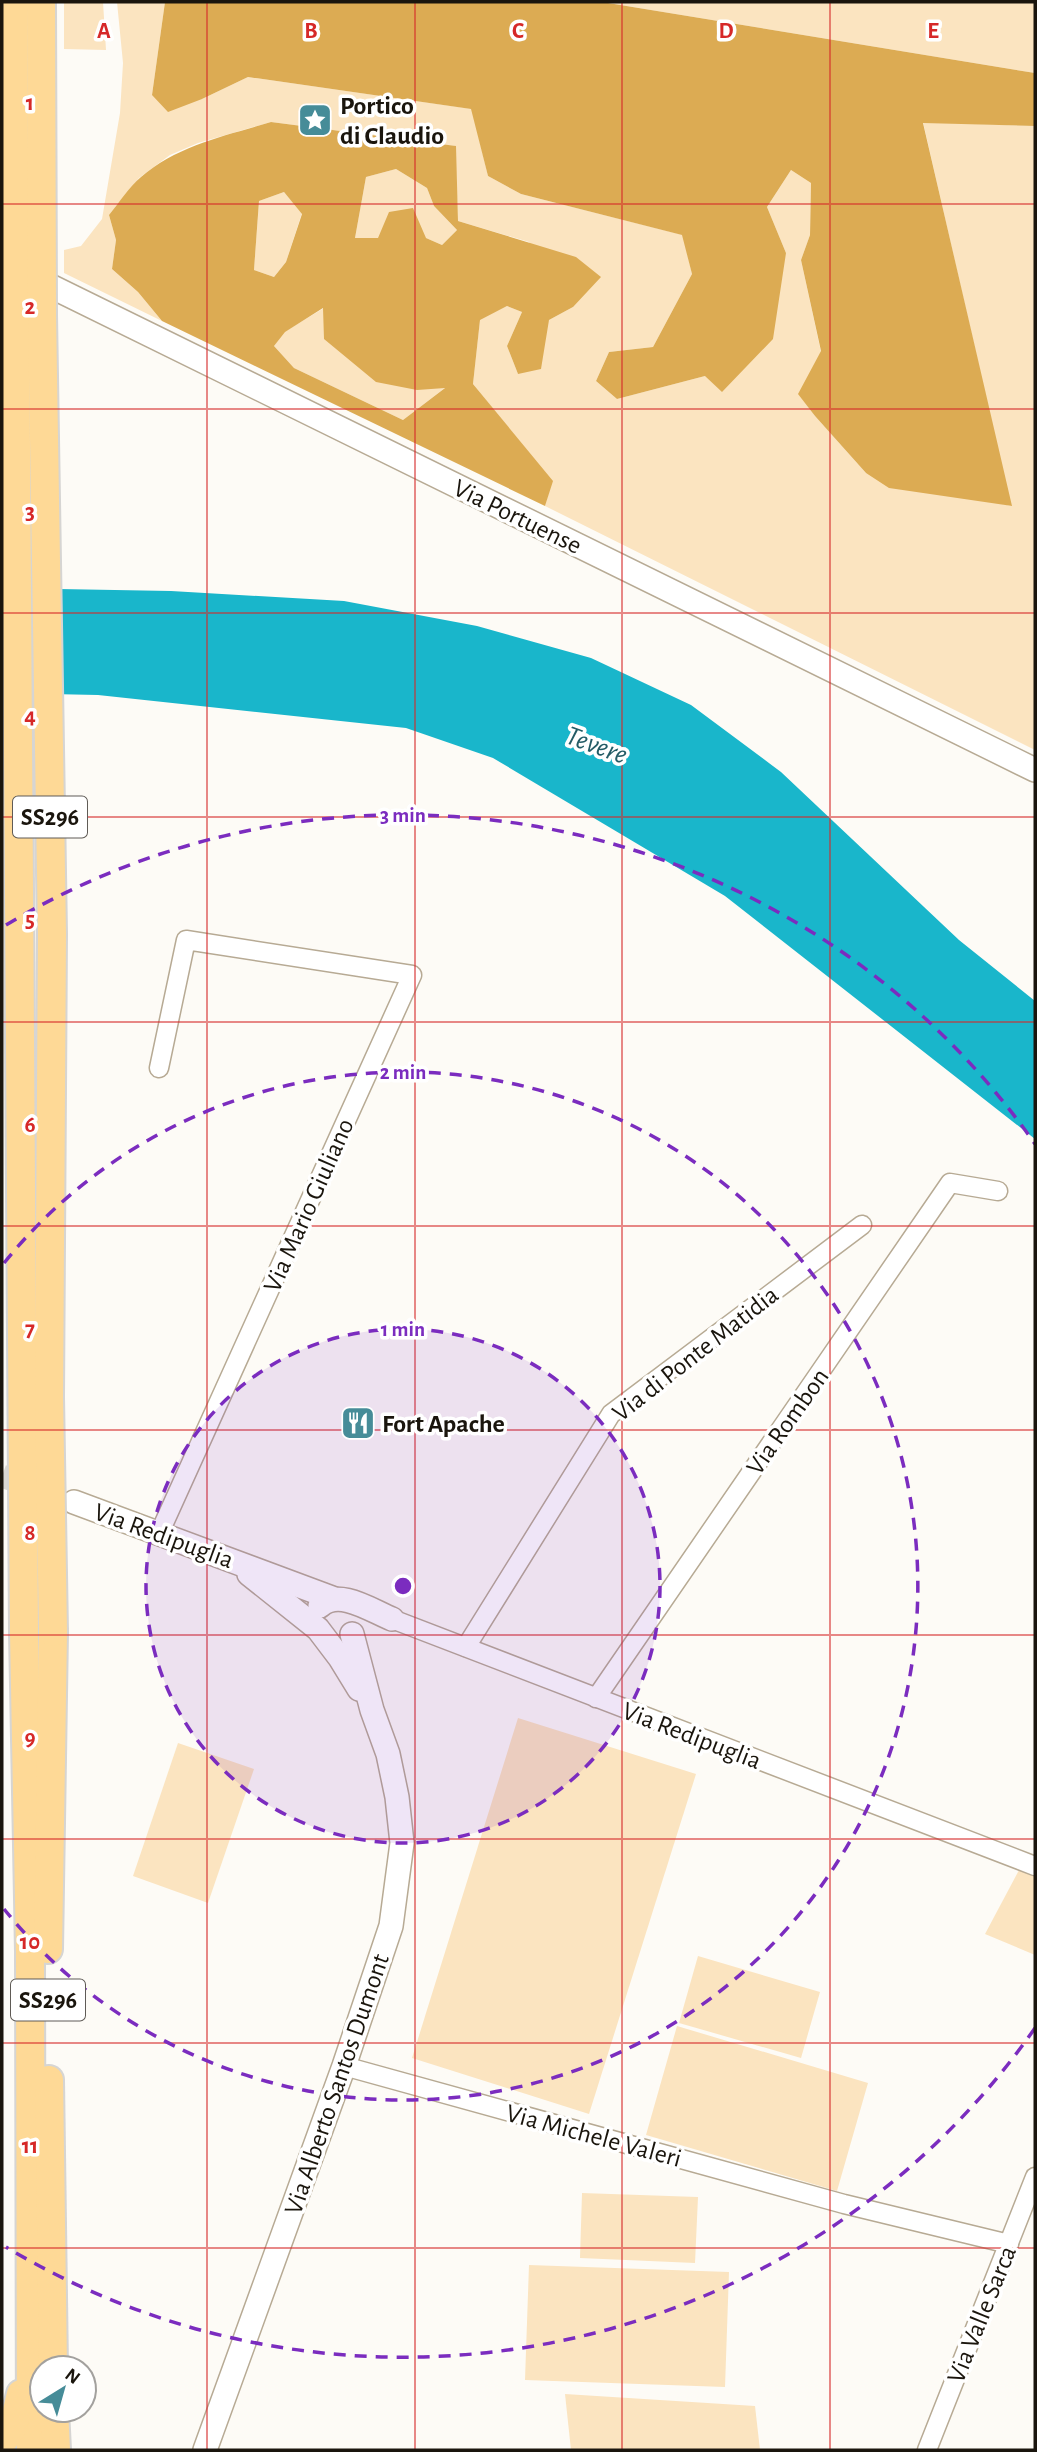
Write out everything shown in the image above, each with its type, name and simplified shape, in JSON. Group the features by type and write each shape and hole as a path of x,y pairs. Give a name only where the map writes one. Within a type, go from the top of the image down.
{"main road":[{"name":"SS296","path":"13,2 24,1632 30,1952 30,2336 50,2449"},
{"name":"SS296","path":"41,2 42,314 52,934 49,1397 53,1632 48,1965 53,2354"},
{"path":"2,2442 17,2416 30,2336"},
{"name":"SS296","path":"50,2449 53,2424"}],"street":[{"name":"Via Portuense","path":"2,263 1035,770"},
{"name":"Via Mario Giuliano","path":"159,1068 186,940 412,975 159,1534"},
{"name":"Via Rombon","path":"596,1698 950,1183 998,1191"},
{"name":"Via di Ponte Matidia","path":"466,1647 611,1414 862,1225"},
{"name":"Via Redipuglia","path":"74,1502 466,1647 1035,1866"},
{"path":"231,1560 320,1632 335,1641 392,1619"},
{"path":"341,1600 357,1613 358,1620 353,1633 372,1710 340,1658 320,1632 315,1617 317,1610 326,1601 341,1600"},
{"name":"Via Alberto Santos Dumont","path":"205,2450 344,2066 391,1926 402,1843 397,1797 388,1754 372,1710"},
{"name":"Via Michele Valeri","path":"344,2066 844,2204 1009,2244"},
{"name":"Via Valle Sarca","path":"927,2450 1035,2177"}],"shaded area":[{"path":"64,2 103,2 106,50 64,49"},
{"path":"117,2 165,2 152,95 202,99 248,77 472,109 488,176 521,194 683,235 692,274 653,347 609,352 596,381 617,399 705,376 786,253 767,207 791,170 811,183 810,235 801,260 821,352 799,394 866,473 1011,506 923,122 1035,126 1035,750 545,506 552,481 473,384 480,319 507,306 522,312 507,346 518,374 549,320 573,307 529,242 458,221 455,146 271,122 198,143 170,155 139,178 109,215 116,240 112,269 138,292 162,321 64,273 64,250 81,246 102,219 120,113 123,63"},
{"path":"165,2 602,2 1035,73 1035,126 923,123 1012,506 889,488 866,473 798,394 821,351 801,260 810,235 811,183 791,170 767,207 786,253 773,339 722,392 705,376 617,399 596,381 609,352 653,347 692,274 682,235 521,194 488,176 471,109 248,77 168,112 152,95"},
{"path":"602,2 1035,2 1035,73"},
{"path":"271,122 456,146 458,221 576,257 601,277 573,307 549,320 541,369 518,374 507,346 522,312 507,306 480,320 473,384 553,481 545,506 162,321 138,292 112,269 116,240 109,215 137,181 155,166 186,149","holes":["396,169 427,188 434,206 457,230 442,245 426,238 413,208 389,212 378,238 355,238 366,177","284,192 302,214 286,262 274,277 254,270 259,201","323,308 324,339 376,382 417,390 445,388 403,420 294,368 274,346 285,332"]},
{"path":"396,169 427,188 434,206 457,230 442,245 426,238 355,238 366,177"},
{"path":"284,192 302,213 286,262 274,277 254,270 259,201"},
{"path":"324,308 446,387 403,420 294,368 274,346 284,332"},
{"path":"518,1718 696,1774 589,2114 412,2058"},
{"path":"178,1743 254,1769 208,1903 133,1876"},
{"path":"1019,1870 1035,1876 1035,1955 985,1934"},
{"path":"698,1956 820,1992 801,2058 679,2023"},
{"path":"677,2026 868,2083 837,2191 646,2135"},
{"path":"582,2193 698,2197 695,2263 580,2258"},
{"path":"529,2265 729,2272 725,2387 525,2380"},
{"path":"565,2394 755,2406 760,2450 571,2450"}],"water":[{"name":"Tevere","path":"2,588 171,591 344,601 477,626 591,658 691,705 781,772 959,940 1035,1001 1035,1139 725,896 493,758 406,728 98,695 2,693"}],"tunnel":[{"path":"2,1476 38,1489"}],"place":[{"name":"Portico di Claudio","path":"315,120"},
{"name":"Fort Apache","path":"358,1423"}]}
